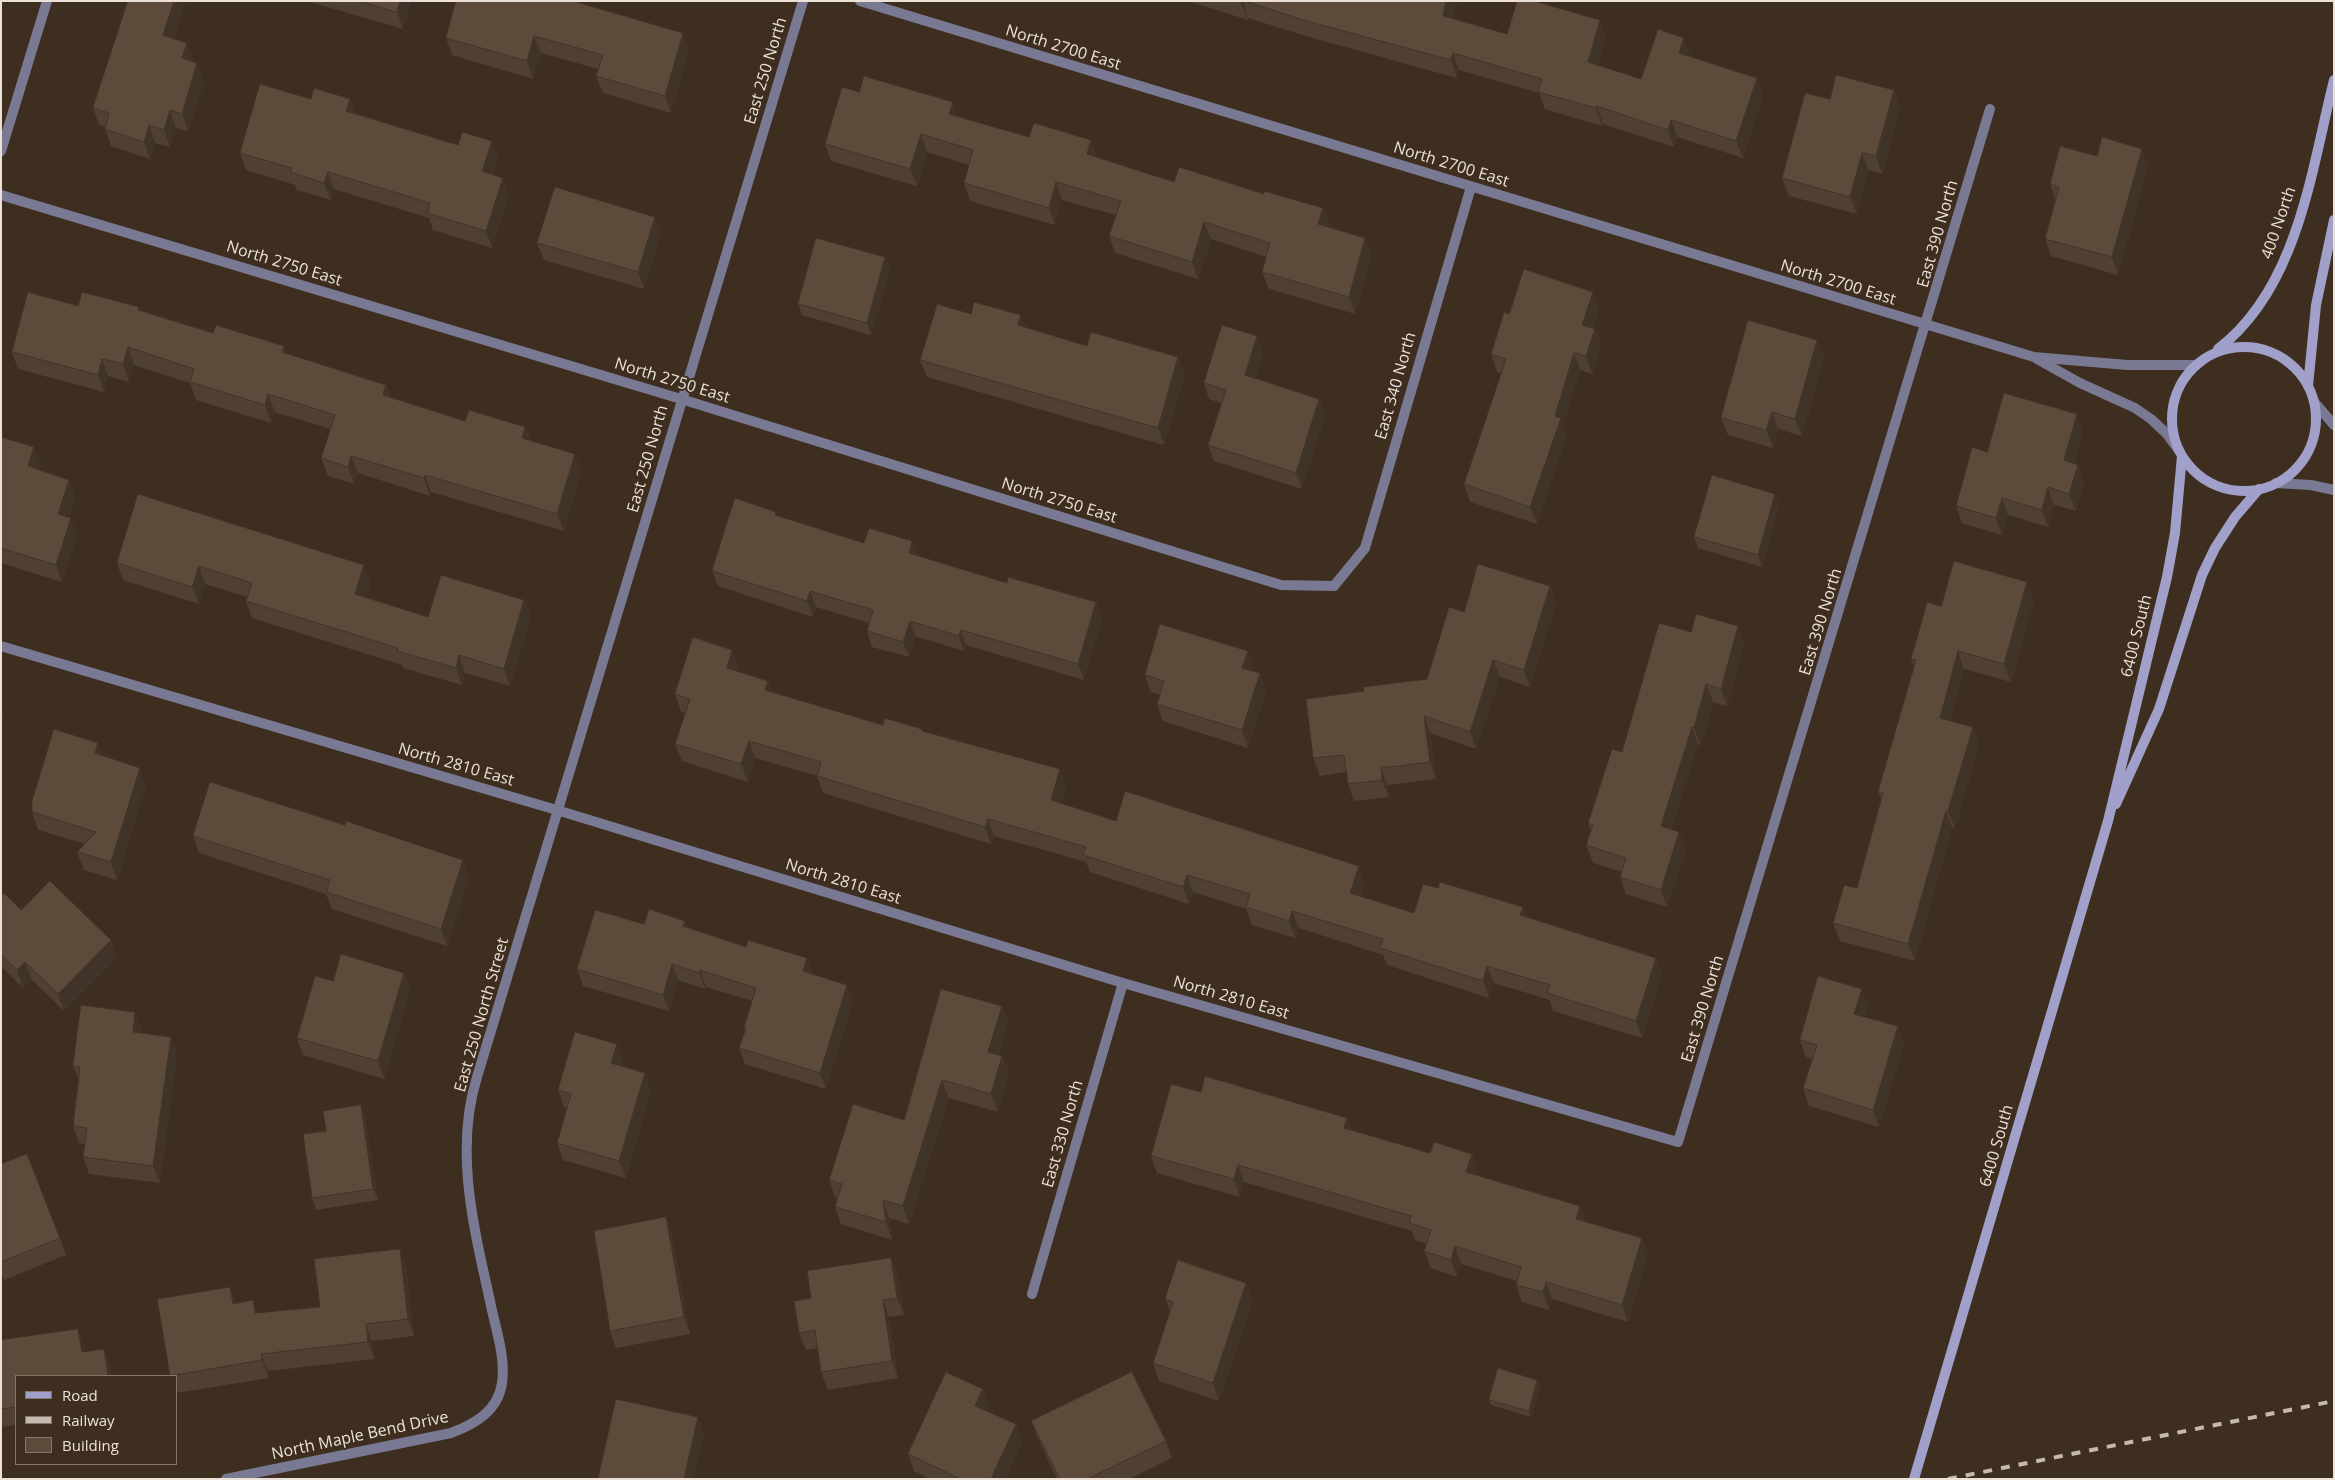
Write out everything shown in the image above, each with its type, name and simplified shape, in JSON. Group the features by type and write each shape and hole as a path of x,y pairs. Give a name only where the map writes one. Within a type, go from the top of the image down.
{"main road":[{"name":"400 North","path":"2211,354 2233,338 2251,318 2271,287 2287,255 2304,201 2334,80"},
{"path":"2308,386 2316,306 2334,220"},
{"path":"2248,346 2266,350 2284,358 2298,370 2308,386 2315,404 2316,422 2312,441 2304,458 2292,472 2276,483 2258,489 2241,491 2223,488 2207,481 2192,470 2181,454 2173,434 2172,415 2175,396 2184,379 2196,365 2211,354 2229,348 2248,346"},
{"name":"6400 South","path":"1914,1479 2108,821 2167,577 2175,533 2181,454"},
{"name":"6400 South","path":"2108,821 2135,766 2159,709 2202,575 2215,548 2235,517 2258,489"}],"street":[{"path":"1,151 47,1"},
{"name":"East 250 North","path":"560,811 681,400 803,1"},
{"name":"North 2700 East","path":"860,1 2034,357 2127,365 2196,365"},
{"name":"East 390 North","path":"1678,1142 1927,325 1990,109"},
{"name":"East 340 North","path":"1334,586 1365,548 1471,187"},
{"name":"North 2750 East","path":"1,195 681,400 1281,585 1334,586"},
{"name":"North 2700 East","path":"2034,357 2080,383 2143,414 2167,434 2181,454"},
{"path":"2315,404 2334,425"},
{"path":"2276,483 2311,485 2334,490"},
{"name":"North 2810 East","path":"1,646 560,811 1123,983 1678,1142"},
{"name":"East 250 North Street","path":"492,1408 502,1384 502,1356 472,1216 466,1152 474,1086 560,811"},
{"name":"East 330 North","path":"1032,1294 1123,983"},
{"name":"North Maple Bend Drive","path":"226,1479 451,1433 475,1424 492,1408"}],"building":[{"path":"128,1 174,1 163,35 187,43 182,58 197,63 182,114 170,110 164,130 149,125 144,142 105,129 109,113 93,108"},
{"path":"360,1 400,1 397,12"},
{"path":"456,1 573,1 683,33 665,96 596,76 603,55 534,36 527,61 446,38"},
{"path":"1245,1 1446,1 1443,16 1507,34 1517,1 1534,1 1600,20 1588,62 1641,79 1658,29 1684,38 1679,53 1757,78 1736,141 1671,120 1668,130 1597,106 1596,108 1538,92 1542,79 1453,53 1451,60 1303,20"},
{"path":"1836,75 1894,90 1876,156 1862,153 1850,197 1782,178 1805,93 1830,99"},
{"path":"864,76 953,102 949,114 1029,137 1034,123 1091,140 1087,154 1174,182 1179,167 1264,194 1264,191 1323,208 1318,224 1365,238 1349,297 1262,272 1270,243 1204,222 1192,262 1109,236 1121,201 1056,182 1049,208 964,183 973,150 921,134 910,169 825,144 842,87 859,92"},
{"path":"260,84 311,99 314,88 350,99 346,111 458,145 462,132 492,141 482,171 503,178 486,231 427,213 430,203 328,172 324,183 290,172 292,168 240,153"},
{"path":"2102,137 2142,149 2112,257 2045,239 2059,187 2050,184 2060,146 2097,156"},
{"path":"555,187 655,217 638,272 537,243"},
{"path":"816,238 885,257 867,323 798,304"},
{"path":"1524,269 1593,292 1582,325 1595,329 1586,356 1574,353 1555,416 1561,418 1530,507 1464,484 1506,359 1491,354 1504,312 1509,314"},
{"path":"28,292 78,306 82,292 139,307 138,310 213,333 216,325 284,346 282,352 386,385 383,395 465,421 469,410 525,427 522,438 575,454 557,514 425,475 424,478 351,456 348,467 321,458 335,415 268,394 265,405 190,382 194,369 128,347 123,364 102,359 98,375 12,352"},
{"path":"974,302 1021,315 1018,325 1087,346 1091,332 1178,357 1158,428 920,360 937,304 971,314"},
{"path":"1748,320 1817,340 1795,419 1772,412 1766,430 1721,418"},
{"path":"1222,325 1257,336 1245,375 1319,399 1296,473 1208,445 1226,390 1204,383"},
{"path":"2004,393 2077,414 2064,460 2078,465 2069,494 2048,487 2042,510 2002,498 1996,518 1956,506 1972,447 1987,452"},
{"path":"1,437 34,447 28,466 69,480 58,514 71,518 56,565 1,548"},
{"path":"1712,475 1775,494 1758,555 1694,537"},
{"path":"138,494 364,565 355,594 428,617 441,575 524,600 504,669 459,655 456,668 397,651 398,648 246,601 252,583 199,566 192,587 117,563"},
{"path":"735,498 776,512 775,515 864,543 869,528 912,541 909,553 1007,583 1008,577 1096,602 1078,664 961,630 959,636 910,621 903,642 867,631 873,610 810,591 807,601 712,571"},
{"path":"1954,561 2027,582 2004,664 1958,651 1940,718 1973,727 1948,811 1946,811 1908,944 1833,923 1844,885 1857,888 1883,793 1878,791 1916,660 1911,659 1927,602 1941,606"},
{"path":"1478,564 1550,586 1524,670 1493,660 1470,732 1424,716 1430,762 1381,768 1382,780 1348,784 1344,755 1313,758 1306,699 1364,691 1363,687 1427,679 1449,607 1464,612"},
{"path":"1696,614 1738,626 1721,689 1706,684 1694,728 1692,727 1661,826 1679,832 1661,890 1620,877 1626,858 1586,845 1593,825 1588,823 1612,749 1622,752 1659,623 1691,632"},
{"path":"1160,624 1248,651 1242,668 1260,673 1242,730 1157,704 1164,681 1145,675"},
{"path":"693,637 732,650 727,668 768,681 765,690 883,725 885,718 922,729 922,731 1060,769 1051,800 1116,821 1125,791 1359,866 1350,893 1414,913 1423,884 1438,888 1440,882 1523,907 1520,915 1656,958 1636,1021 1547,993 1550,985 1487,966 1483,981 1380,948 1383,939 1292,911 1289,921 1246,907 1250,894 1187,875 1183,887 1083,855 1086,847 988,819 985,827 817,776 821,762 749,741 741,764 675,744 690,699 675,694"},
{"path":"54,729 98,743 95,753 140,768 111,862 77,852 96,832 32,812 32,801"},
{"path":"210,782 345,825 346,821 463,860 441,929 326,892 330,880 193,836"},
{"path":"50,881 111,940 58,994 25,962 17,970 1,955 1,896 4,893 21,910"},
{"path":"649,909 685,921 683,926 746,947 748,940 807,958 803,971 847,985 820,1073 739,1048 756,988 700,970 699,973 672,964 663,995 577,969 595,910 644,924"},
{"path":"341,954 404,973 378,1061 297,1038 315,976 333,981"},
{"path":"1818,976 1862,989 1854,1014 1898,1026 1873,1110 1803,1088 1817,1045 1800,1040"},
{"path":"941,989 1002,1006 988,1052 1002,1056 991,1094 942,1080 903,1206 883,1200 886,1222 835,1207 842,1184 829,1180 853,1104 904,1120"},
{"path":"81,1005 135,1012 133,1032 171,1037 153,1166 83,1157 87,1128 73,1126 80,1067 73,1066"},
{"path":"575,1032 617,1044 611,1063 645,1073 619,1161 557,1143 571,1094 558,1090"},
{"path":"1205,1076 1347,1118 1344,1128 1430,1153 1434,1142 1472,1154 1466,1172 1580,1206 1576,1219 1642,1238 1622,1305 1546,1282 1543,1292 1516,1285 1521,1267 1455,1246 1451,1260 1424,1251 1431,1230 1409,1223 1411,1216 1238,1165 1234,1179 1151,1156 1171,1084 1201,1092"},
{"path":"361,1105 373,1189 312,1198 303,1134 326,1131 323,1111"},
{"path":"27,1154 60,1238 1,1262 1,1164"},
{"path":"666,1217 684,1317 610,1331 594,1231"},
{"path":"400,1249 408,1319 366,1324 368,1342 261,1354 262,1360 170,1375 157,1299 230,1287 233,1304 253,1300 255,1313 320,1307 314,1259"},
{"path":"891,1258 897,1298 883,1300 892,1361 821,1372 815,1330 799,1333 794,1301 811,1298 807,1271"},
{"path":"1178,1260 1246,1283 1213,1383 1153,1363 1173,1302 1165,1299"},
{"path":"78,1329 82,1352 104,1349 108,1375 15,1375 15,1407 1,1409 1,1340"},
{"path":"1498,1368 1537,1380 1529,1411 1489,1400"},
{"path":"946,1372 983,1389 975,1406 1016,1424 991,1479 961,1479 908,1454"},
{"path":"1132,1372 1166,1441 1087,1479 1060,1479 1031,1421"},
{"path":"616,1399 698,1417 684,1479 598,1479"}],"railway":[{"path":"1948,1479 2334,1401"}]}
